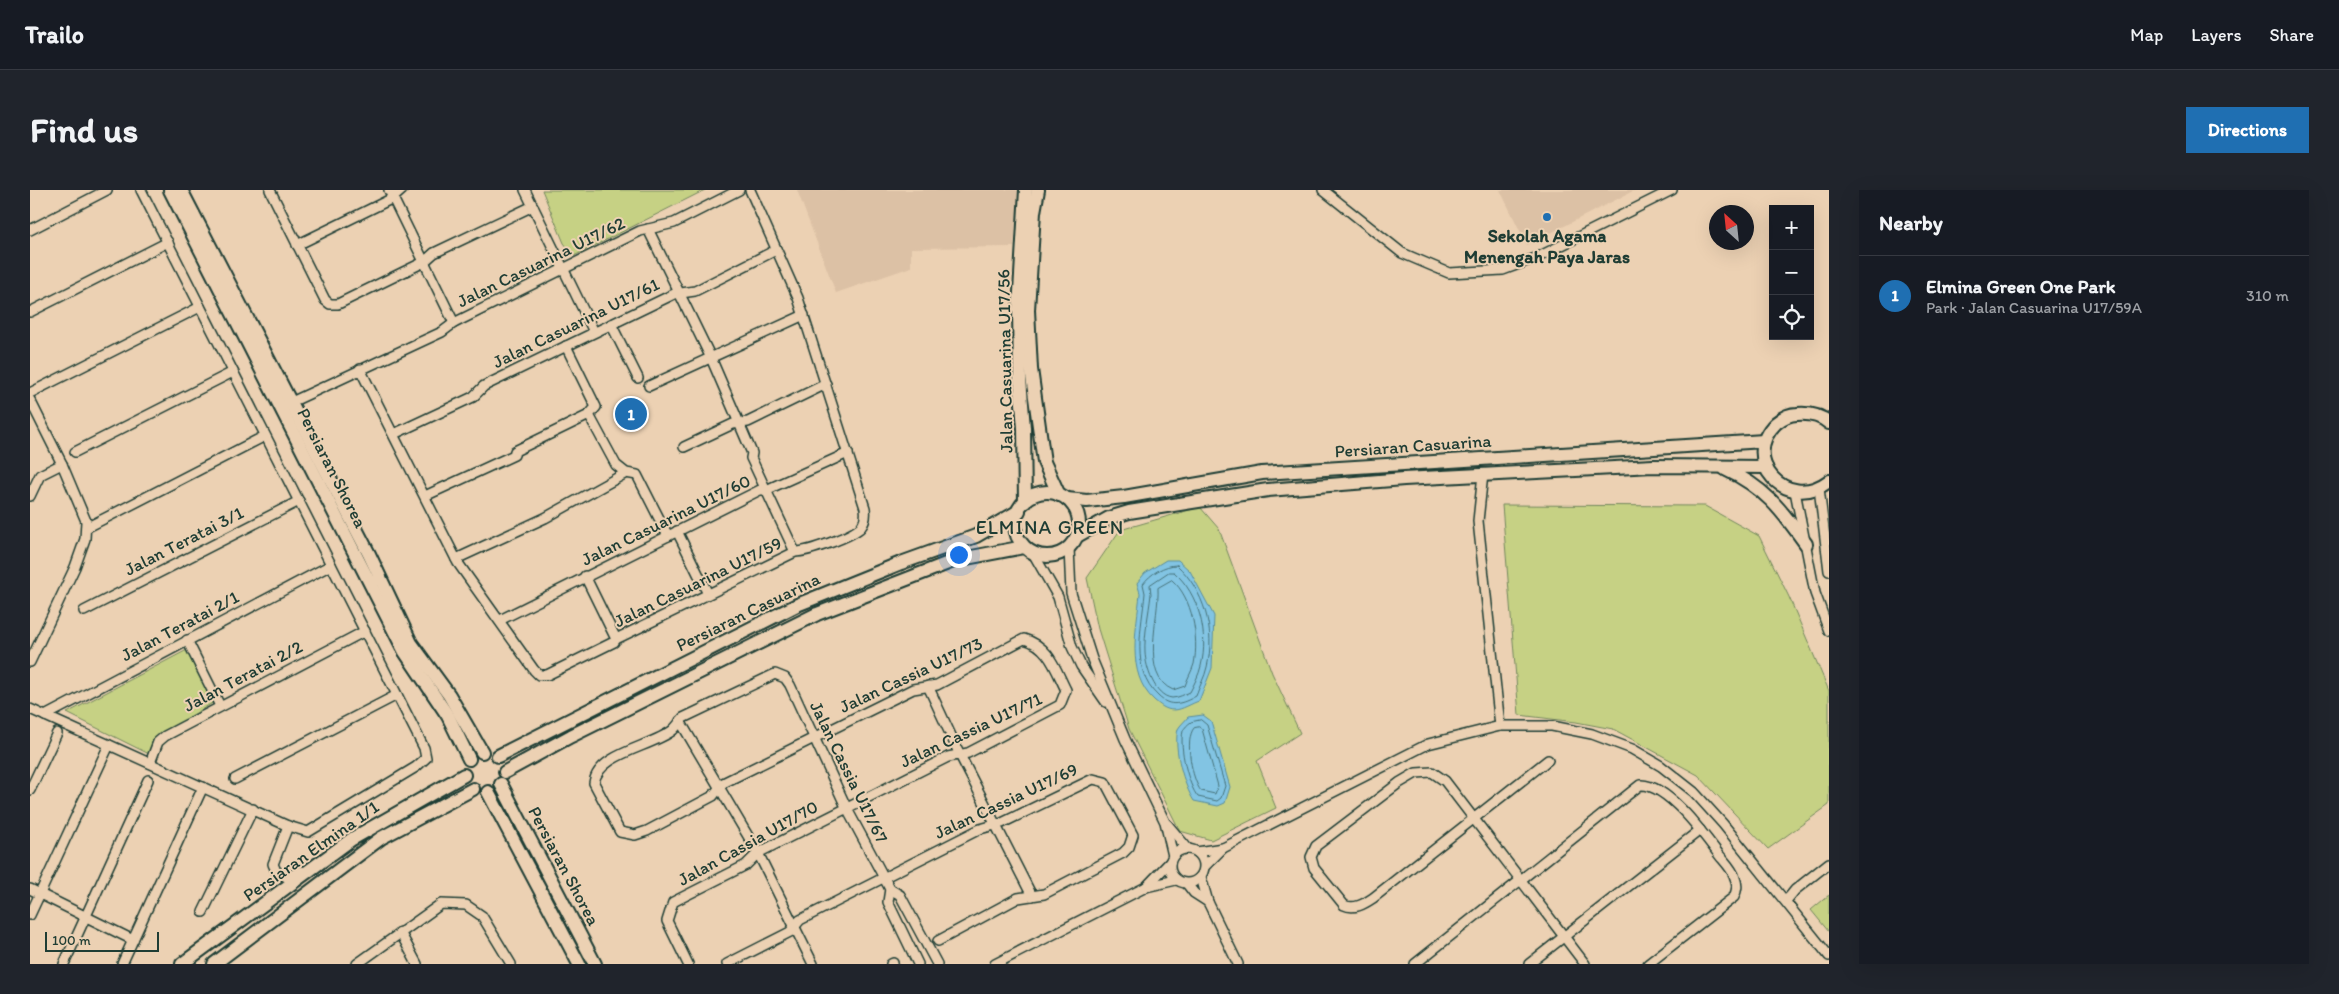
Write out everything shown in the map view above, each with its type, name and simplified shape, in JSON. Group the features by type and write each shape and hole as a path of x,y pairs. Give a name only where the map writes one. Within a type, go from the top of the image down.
{"street":[{"path":"30,230 107,190"},
{"path":"30,709 288,826 308,832 416,767 426,758 424,748 142,190"},
{"name":"Persiaran Shorea","path":"170,190 285,405 369,554 411,643 449,694 482,752"},
{"name":"Persiaran Shorea","path":"182,190 406,652 448,716 469,759"},
{"path":"270,190 325,300 330,304 338,304 424,262 434,254 533,206"},
{"path":"297,245 391,194 402,190"},
{"path":"525,190 594,332"},
{"name":"Jalan Casuarina U17/62","path":"285,405 442,332 454,323 563,268 648,229 674,222 739,190"},
{"name":"Jalan Casuarina U17/59","path":"360,369 456,559 534,670 540,675 547,675 614,642 616,638 795,552 808,552 858,530 864,523 865,508 804,315 750,190"},
{"name":"Jalan Casuarina U17/56","path":"1022,506 1024,428 1020,380 1018,309 1026,190"},
{"name":"Jalan Casuarina U17/56","path":"1038,190 1034,212 1028,310 1031,369 1044,462 1063,497"},
{"path":"1323,190 1402,253 1449,273 1503,270 1538,257 1672,190"},
{"path":"391,194 454,323"},
{"path":"648,229 711,358 752,453 751,458 795,552"},
{"path":"30,312 168,242"},
{"name":"Jalan Casuarina U17/61","path":"394,434 472,397 484,386 594,332 679,292 695,291 776,250"},
{"path":"30,393 200,307"},
{"path":"649,386 703,359 711,358 804,315"},
{"path":"611,324 638,378"},
{"path":"425,496 514,455 515,452 589,415 596,407 566,346"},
{"path":"75,452 233,372"},
{"path":"684,447 738,423 748,422 826,384"},
{"path":"30,400 62,464 86,521 86,539 75,567 30,662"},
{"path":"1829,423 1818,416 1807,413 1793,414 1780,420 1770,429 1764,441 1763,455 1766,467 1772,478 1782,487 1806,492 1824,485 1829,571"},
{"path":"589,415 616,465 626,473 638,475 668,536"},
{"path":"86,528 266,436"},
{"name":"Persiaran Casuarina","path":"1063,497 1087,501 1124,497 1262,473 1764,441"},
{"name":"Jalan Casuarina U17/60","path":"500,620 760,490 766,490 848,453"},
{"path":"30,496 40,474 62,464"},
{"name":"Persiaran Casuarina","path":"1077,536 1110,518 1129,512 1268,490 1482,474 1653,466 1766,467"},
{"path":"1720,466 1746,479 1766,494 1781,509 1806,544"},
{"path":"456,559 544,518 626,473"},
{"path":"1482,474 1478,521 1500,726"},
{"path":"1795,491 1815,593 1829,631"},
{"path":"1028,550 1052,556 1069,548 1077,536 1079,520 1073,505 1063,497 1041,493 1022,506 1016,529 1028,550 1058,597 1072,647 1081,666 1116,717"},
{"name":"Jalan Teratai 3/1","path":"84,611 298,501"},
{"name":"Persiaran Casuarina","path":"498,756 797,605 900,563 976,536 1022,506"},
{"path":"677,532 708,594"},
{"path":"1069,548 1071,593 1092,659 1116,717 1165,822 1172,859 1170,872 1176,880"},
{"name":"Persiaran Casuarina","path":"503,778 571,736 817,614 956,560 1028,550"},
{"name":"Jalan Teratai 2/1","path":"45,716 331,565"},
{"path":"585,576 616,638"},
{"name":"Jalan Teratai 2/2","path":"150,763 158,742 165,736 364,631"},
{"name":"Jalan Cassia U17/73","path":"680,721 672,731 603,765 595,776 594,783 620,832 635,835 647,831 713,796 723,783 912,689 937,685 1024,639 1037,643 1048,654"},
{"path":"187,640 220,706"},
{"name":"Jalan Cassia U17/71","path":"847,809 948,757 968,753 1060,705 1066,690 1048,654"},
{"name":"Jalan Cassia U17/67","path":"680,721 775,674 785,678 790,685 813,739 847,809 890,889 900,895 937,964"},
{"path":"928,686 960,755 1032,896 1018,898 938,941"},
{"path":"235,779 397,695"},
{"path":"680,721 758,853 813,964"},
{"path":"1238,964 1208,902 1201,877 1205,866 1223,848 1428,744 1500,726 1552,726 1592,734 1632,749 1660,766 1694,792 1776,888 1829,956"},
{"path":"30,790 57,733"},
{"path":"30,915 109,745"},
{"path":"482,752 498,756 502,761 503,778 488,792 473,789 464,775 465,766 469,759 482,752"},
{"path":"1548,760 1472,819 1362,905 1348,907 1344,905 1314,868 1311,857 1316,846 1399,783 1416,773 1432,772 1445,781 1472,819 1585,964"},
{"name":"Persiaran Elmina 1/1","path":"182,964 352,839 464,775"},
{"name":"Persiaran Shorea","path":"503,778 595,964"},
{"name":"Jalan Cassia U17/69","path":"727,964 790,932 800,920 980,829 996,825 1093,779 1105,782 1133,835 1129,847 1123,853 1044,894 1032,896"},
{"path":"64,964 148,780"},
{"path":"1415,964 1640,785 1646,785 1671,800 1700,830 1735,875 1737,889 1734,897 1648,964"},
{"path":"122,964 203,787"},
{"name":"Persiaran Elmina 1/1","path":"214,964 381,838 473,789"},
{"name":"Persiaran Shorea","path":"488,792 579,964"},
{"path":"203,912 253,809"},
{"name":"Jalan Cassia U17/70","path":"688,964 667,921 673,902 746,865 758,853 847,809"},
{"path":"1165,822 1201,856 1205,866"},
{"path":"288,826 273,864 276,871 286,877 304,870 352,839"},
{"path":"1529,964 1700,830"},
{"path":"1146,887 1178,852 1223,848"},
{"path":"1786,901 1795,890 1829,863"},
{"path":"1187,884 1201,877"},
{"path":"995,964 1146,887 1176,880 1187,884 1194,893 1208,902"},
{"path":"1776,888 1795,890"},
{"path":"30,889 133,940"},
{"name":"Jalan Cassia U17/67","path":"890,889 888,902 918,964"},
{"path":"357,964 435,906 441,904 466,904 488,923 511,964"},
{"path":"400,932 417,964"},
{"path":"908,945 922,938"}],"shaded area":[{"path":"797,190 1019,190 1014,247 911,248 911,267 836,293"},
{"name":"Sekolah Agama Menengah Paya Jaras","path":"1500,190 1635,190 1527,245"}],"green space":[{"path":"542,190 705,190 574,256 564,243"},
{"path":"1502,505 1705,506 1759,536 1789,597 1829,691 1829,805 1768,849 1698,775 1613,729 1519,715"},
{"path":"1200,507 1219,529 1272,673 1300,733 1257,761 1276,808 1211,840 1180,831 1129,729 1098,629 1087,578 1120,530"},
{"path":"187,650 214,702 162,734 149,754 67,713"},
{"path":"1829,895 1829,932 1811,910"}],"water":[{"path":"1166,560 1178,560 1190,571 1214,616 1212,668 1199,701 1174,710 1168,709 1154,700 1145,689 1139,677 1135,649 1140,593 1137,583 1145,573"},
{"path":"1203,715 1211,721 1230,787 1225,803 1218,806 1194,801 1183,777 1178,756 1178,729 1188,717"}],"place":[{"name":"Sekolah Agama Menengah Paya Jaras","path":"1547,217"},
{"name":"Elmina Green One Park","path":"631,414"}],"district":[{"name":"ELMINA GREEN","path":"1050,527"}]}
